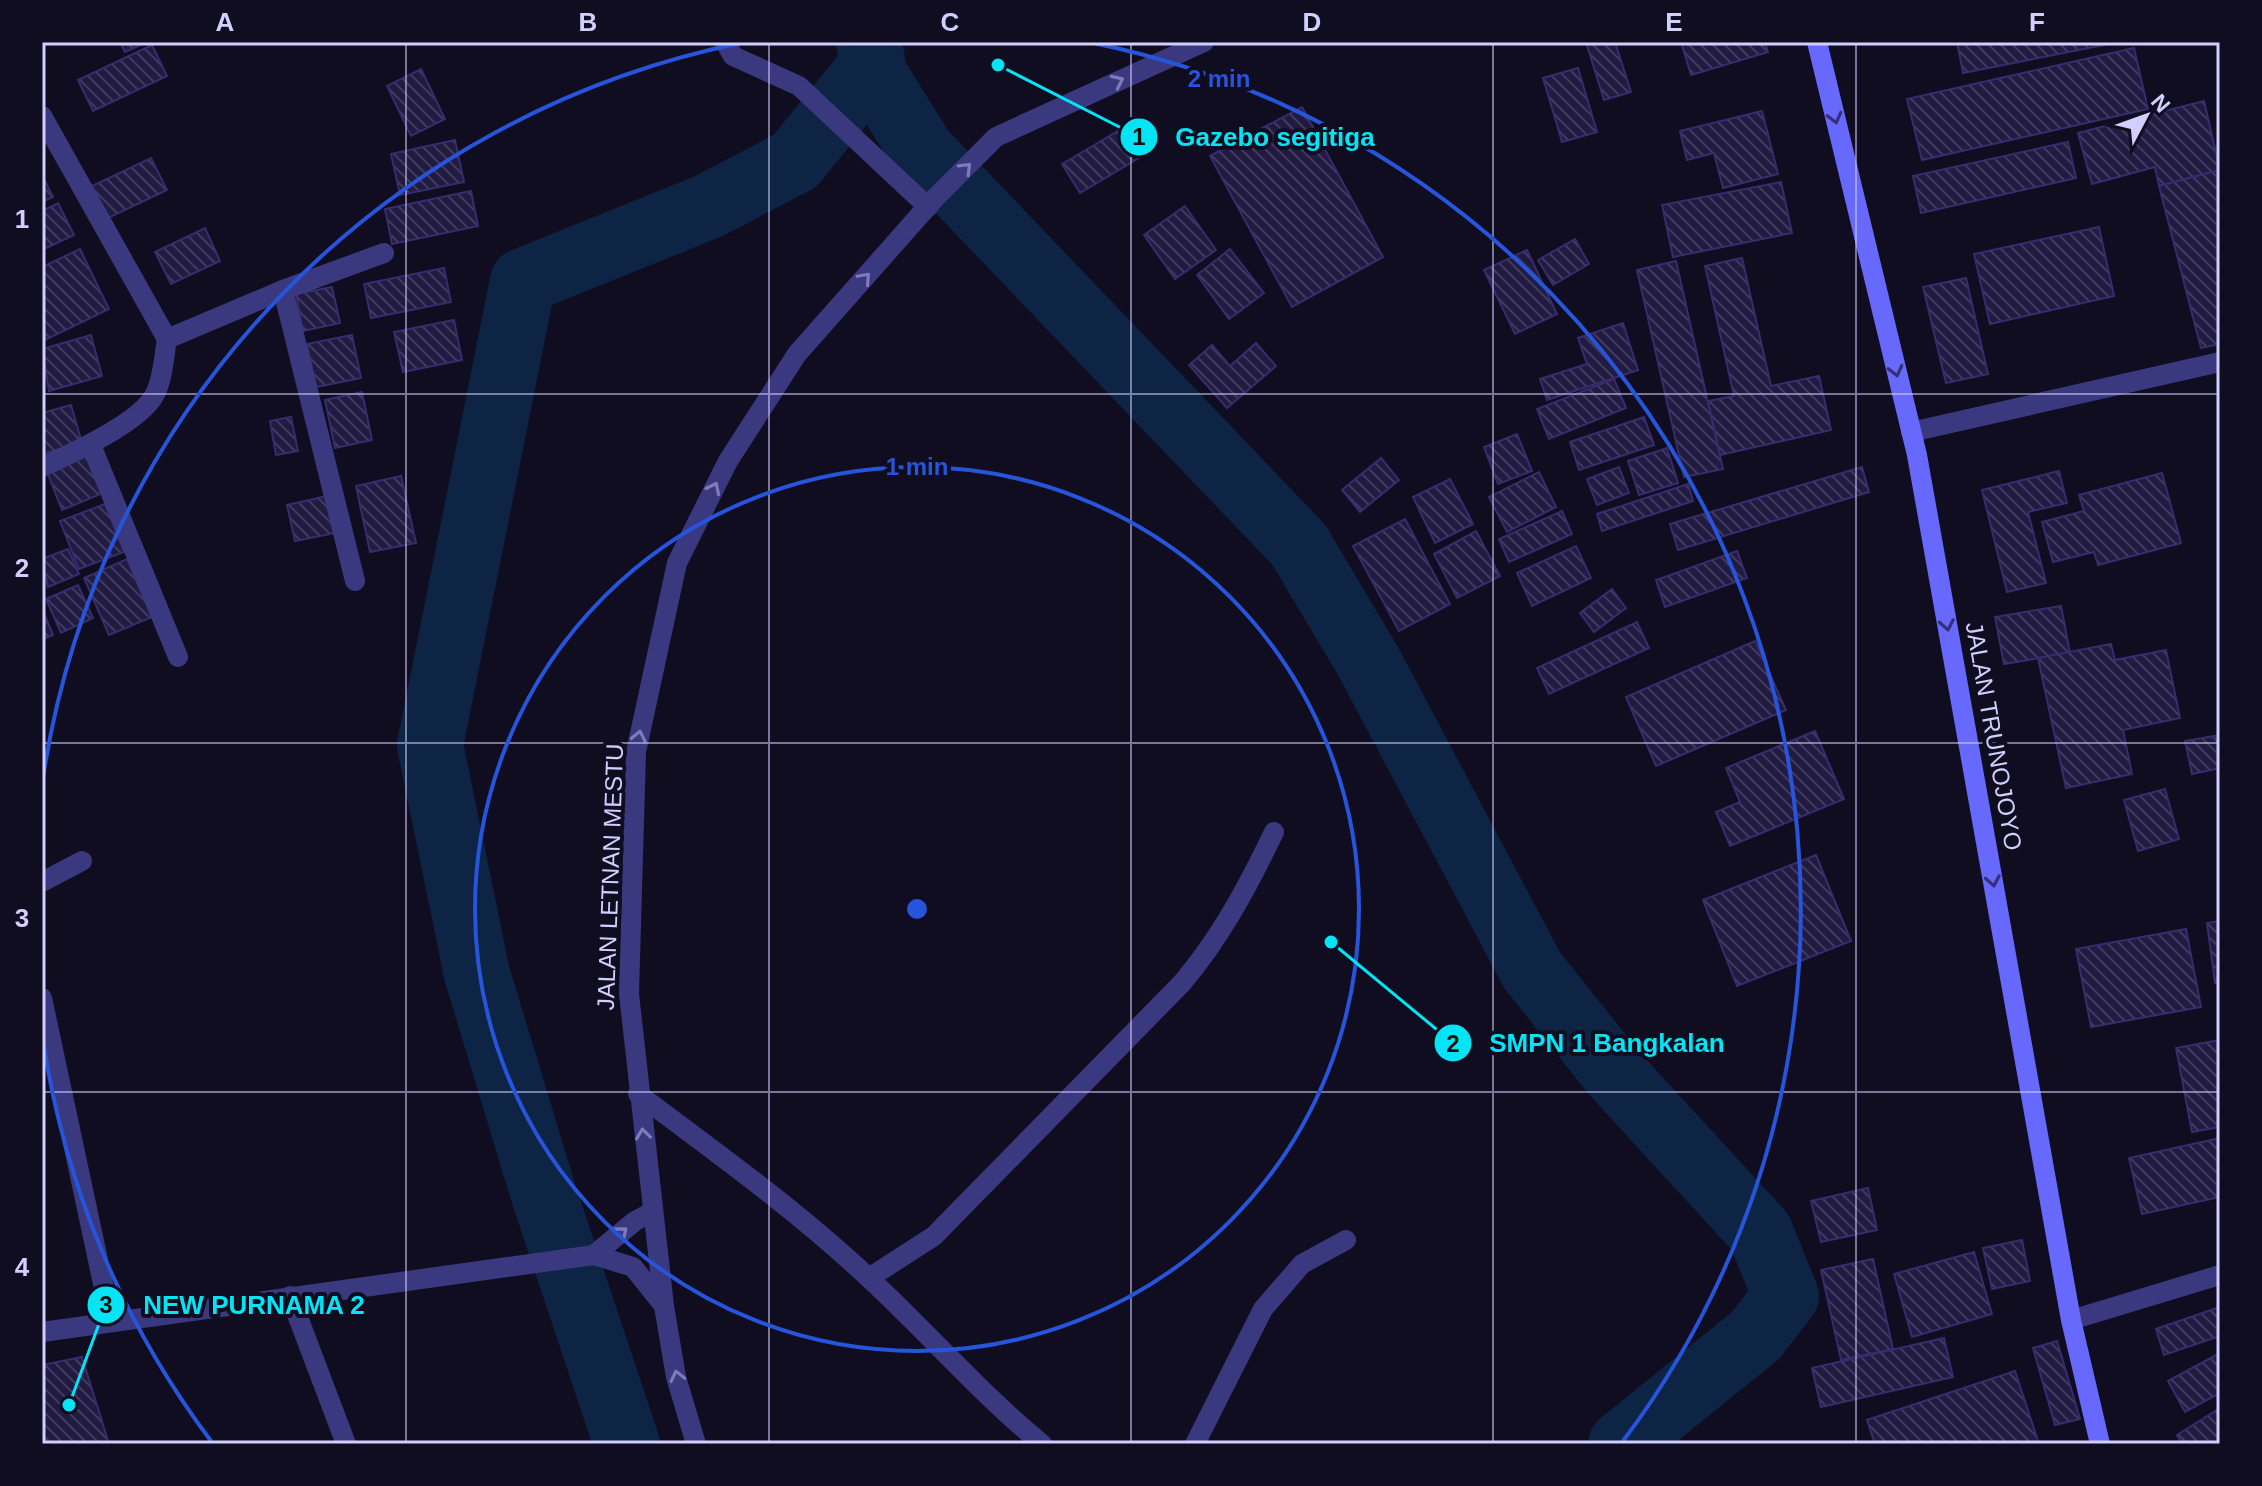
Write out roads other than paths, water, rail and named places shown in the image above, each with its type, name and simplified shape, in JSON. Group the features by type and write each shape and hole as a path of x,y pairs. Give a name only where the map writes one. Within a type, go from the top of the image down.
{"main road":[{"name":"JALAN TRUNOJOYO","path":"1817,42 1911,432 2071,1320 2100,1444"}],"street":[{"path":"725,42 733,56 780,75 815,101 931,202"},
{"name":"JALAN LETNAN MESTU","path":"696,1444 676,1377 664,1306 629,994 636,752 677,563 728,461 797,354 931,202 996,137 1204,42"},
{"path":"42,116 167,339 158,389 151,401 91,445 42,467"},
{"path":"167,339 283,290 384,253"},
{"path":"283,290 355,581"},
{"path":"1911,432 2220,362"},
{"path":"91,445 178,657"},
{"path":"869,1278 934,1236 1182,983 1210,951 1251,880 1274,832"},
{"path":"42,882 82,861"},
{"path":"42,998 111,1321"},
{"path":"638,1094 750,1178 869,1278 1009,1417 1042,1444"},
{"path":"590,1255 652,1212"},
{"path":"1195,1444 1263,1309 1302,1264 1346,1240"},
{"path":"42,1332 590,1255 633,1267 664,1306"},
{"path":"2071,1320 2220,1275"},
{"path":"290,1296 346,1444"}],"waterway":[{"path":"869,42 874,74 922,151 1299,545 1368,661 1532,970 1614,1073 1760,1232 1786,1296 1755,1336 1621,1444"},
{"path":"627,1444 544,1195 477,974 430,745 523,281 709,206 795,161 863,77 874,74"}],"place":[{"name":"Gazebo segitiga","path":"998,65"},
{"name":"SMPN 1 Bangkalan","path":"1331,942"},
{"name":"NEW PURNAMA 2","path":"69,1405"}]}
